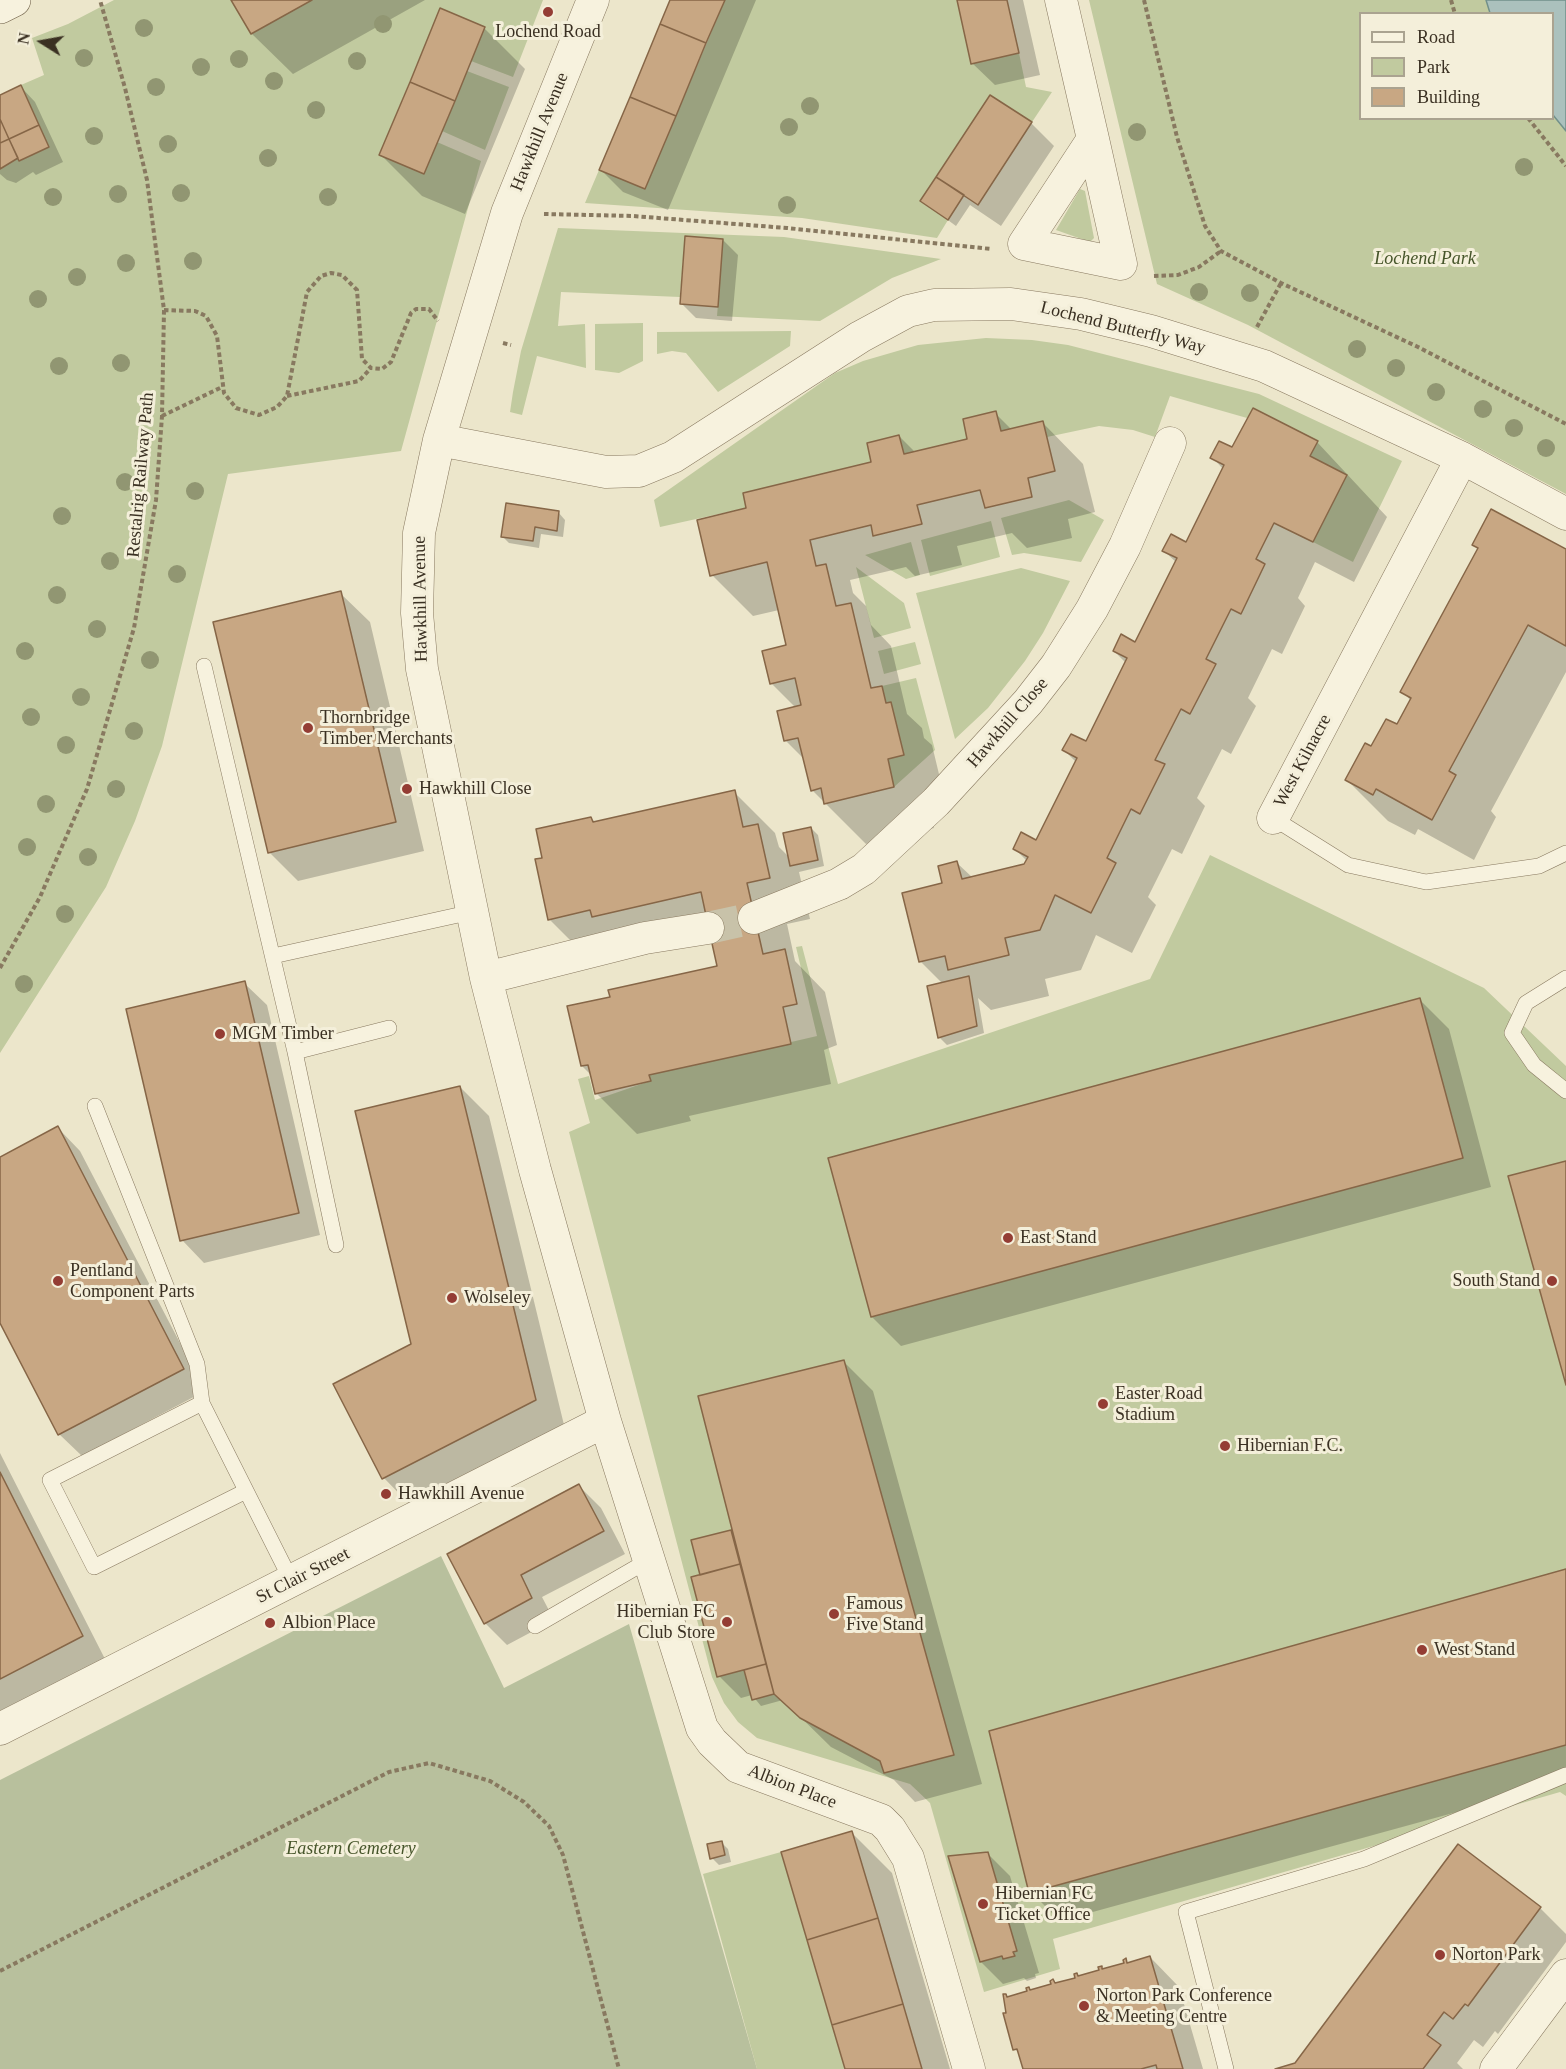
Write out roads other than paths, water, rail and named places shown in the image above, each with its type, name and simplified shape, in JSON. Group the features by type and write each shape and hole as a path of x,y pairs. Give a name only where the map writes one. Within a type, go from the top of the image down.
{"street":[{"path":"0,7 14,0"},
{"name":"Hawkhill Avenue","path":"593,0 507,213 439,440 419,533 419,641 422,669 486,978 535,1170 605,1421"},
{"path":"1061,0 1093,139 1121,264 1024,244 1093,139"},
{"name":"Lochend Butterfly Way","path":"439,440 606,472 639,471 673,457 888,321 908,311 934,306 1011,304 1047,307 1151,332 1264,366 1462,458 1566,514"},
{"name":"Hawkhill Close","path":"754,918 839,884 864,869 936,802 1028,702 1056,666 1092,609 1125,546 1170,443"},
{"name":"West Kilnacre","path":"1273,818 1462,458"},
{"path":"486,978 645,938 708,928"},
{"name":"Albion Place","path":"605,1421 702,1728 712,1742 738,1767 881,1821 902,1846 908,1858 969,2069"},
{"name":"St Clair Street","path":"0,1729 605,1421"},
{"path":"1496,2069 1566,1975"}],"lane":[{"path":"204,666 296,1052 336,1245"},
{"name":"West Kilnacre","path":"1273,818 1348,865 1426,882 1539,866 1566,853"},
{"path":"273,956 472,912"},
{"path":"1566,978 1526,1003 1512,1034 1534,1065 1566,1091"},
{"path":"296,1052 389,1028"},
{"path":"95,1106 197,1364 202,1403 292,1582"},
{"path":"202,1403 50,1480 94,1568 246,1491"},
{"path":"535,1626 649,1560"},
{"path":"1226,2069 1186,1912 1364,1859 1566,1775"}],"water":[{"path":"1486,0 1566,0 1566,131 1554,116 1554,12 1490,12"}],"tunnel":[{"path":"708,928 754,918"}],"place":[{"name":"Lochend Road","path":"548,12"},
{"name":"Thornbridge Timber Merchants","path":"308,728"},
{"name":"Hawkhill Close","path":"407,789"},
{"name":"MGM Timber","path":"220,1034"},
{"name":"East Stand","path":"1008,1238"},
{"name":"Pentland Component Parts","path":"58,1281"},
{"name":"South Stand","path":"1552,1281"},
{"name":"Wolseley","path":"452,1298"},
{"name":"Easter Road Stadium","path":"1103,1404"},
{"name":"Hibernian F.C.","path":"1225,1446"},
{"name":"Hawkhill Avenue","path":"386,1494"},
{"name":"Famous Five Stand","path":"834,1614"},
{"name":"Hibernian FC Club Store","path":"727,1622"},
{"name":"Albion Place","path":"270,1623"},
{"name":"West Stand","path":"1422,1650"},
{"name":"Hibernian FC Ticket Office","path":"983,1904"},
{"name":"Norton Park","path":"1440,1955"},
{"name":"Norton Park Conference & Meeting Centre","path":"1084,2006"}],"park label":[{"name":"Lochend Park","path":"1425,259"},
{"name":"Eastern Cemetery","path":"351,1849"}]}
